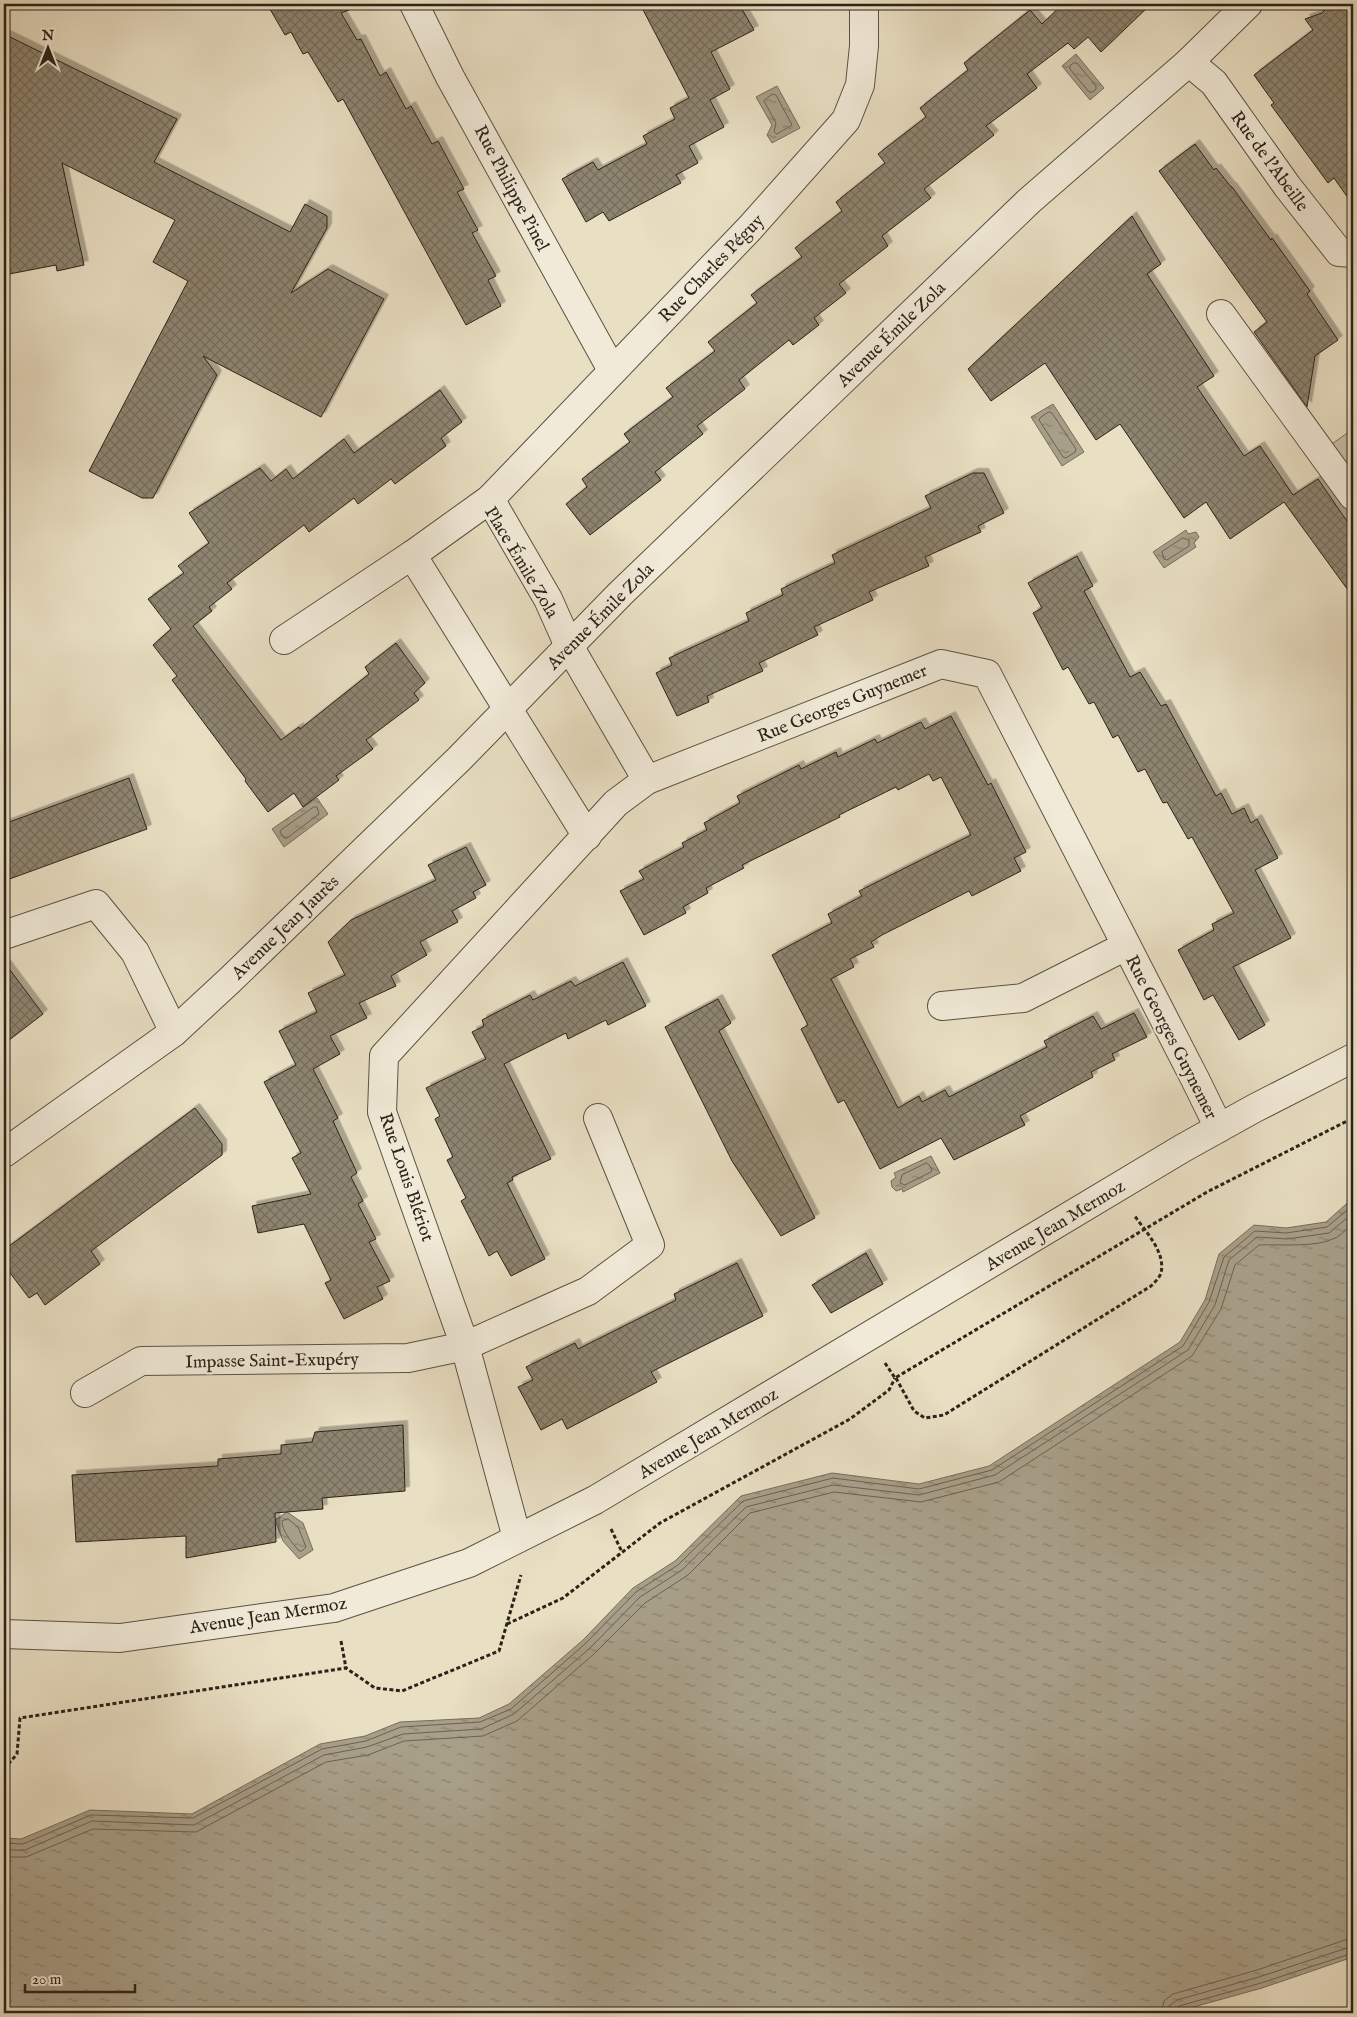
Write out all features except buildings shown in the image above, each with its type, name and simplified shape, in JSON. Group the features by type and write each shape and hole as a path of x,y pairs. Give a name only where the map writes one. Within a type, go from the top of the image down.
{"street":[{"name":"Rue Philippe Pinel","path":"414,4 450,77 489,143 546,252 612,370"},
{"name":"Rue Charles Péguy","path":"490,499 750,228 846,120 860,85 864,46 864,4"},
{"name":"Avenue Émile Zola","path":"542,674 620,594 1029,201 1189,62 1248,4"},
{"name":"Rue de l'Abeille","path":"1189,62 1214,83 1287,186 1339,252 1353,253"},
{"path":"1221,314 1353,496"},
{"name":"Place Émile Zola","path":"284,640 412,555 490,499 548,599 569,646 647,780"},
{"path":"412,555 587,836"},
{"name":"Rue Georges Guynemer","path":"616,803 647,780 940,664 987,674 1219,1128"},
{"name":"Avenue Jean Jaurès","path":"4,1153 174,1032 459,760 542,674"},
{"name":"Rue Louis Blériot","path":"517,1538 465,1346 382,1112 384,1056 616,803"},
{"path":"4,935 96,904 135,952 174,1032"},
{"name":"Rue Georges Guynemer","path":"942,1006 1023,998 1126,946"},
{"name":"Avenue Jean Mermoz","path":"4,1634 120,1638 334,1608 469,1563 595,1500 1116,1188 1219,1128 1353,1058"},
{"name":"Impasse Saint-Exupéry","path":"85,1393 141,1361 408,1358 465,1346 588,1291 650,1245 598,1118"}],"path":[{"path":"507,1624 563,1598 660,1523 850,1419 889,1390 895,1378 1144,1229 1207,1192 1353,1118"},
{"path":"867,1338 895,1378 914,1411 925,1418 944,1416 960,1404 1152,1286 1161,1274 1161,1259 1144,1229 1116,1188"},
{"path":"4,1769 17,1754 20,1718 346,1668 375,1688 402,1692 499,1651 524,1562 517,1538"}],"shaded area":[{"path":"1353,429 1353,479 1329,446"}],"water":[{"path":"1076,54 1104,88 1090,100 1062,66"},
{"path":"777,86 800,128 772,143 767,135 772,125 756,97"},
{"path":"1053,404 1084,452 1062,466 1031,417"},
{"path":"1186,530 1188,534 1196,532 1199,537 1194,543 1196,547 1164,568 1153,552"},
{"path":"317,798 328,814 284,847 272,829"},
{"path":"931,1156 940,1173 903,1192 902,1189 896,1191 892,1187 891,1181 896,1177 894,1173"},
{"path":"1353,1198 1353,1957 1262,1988 1172,2013 4,2013 4,1838 21,1839 90,1810 192,1814 320,1744 365,1736 400,1722 479,1718 509,1704 583,1640 633,1588 675,1561 741,1496 832,1473 919,1484 989,1466 1180,1342 1205,1300 1219,1254 1254,1225 1286,1228 1326,1222"},
{"path":"287,1512 303,1523 313,1550 299,1559 283,1541 275,1520"}]}
